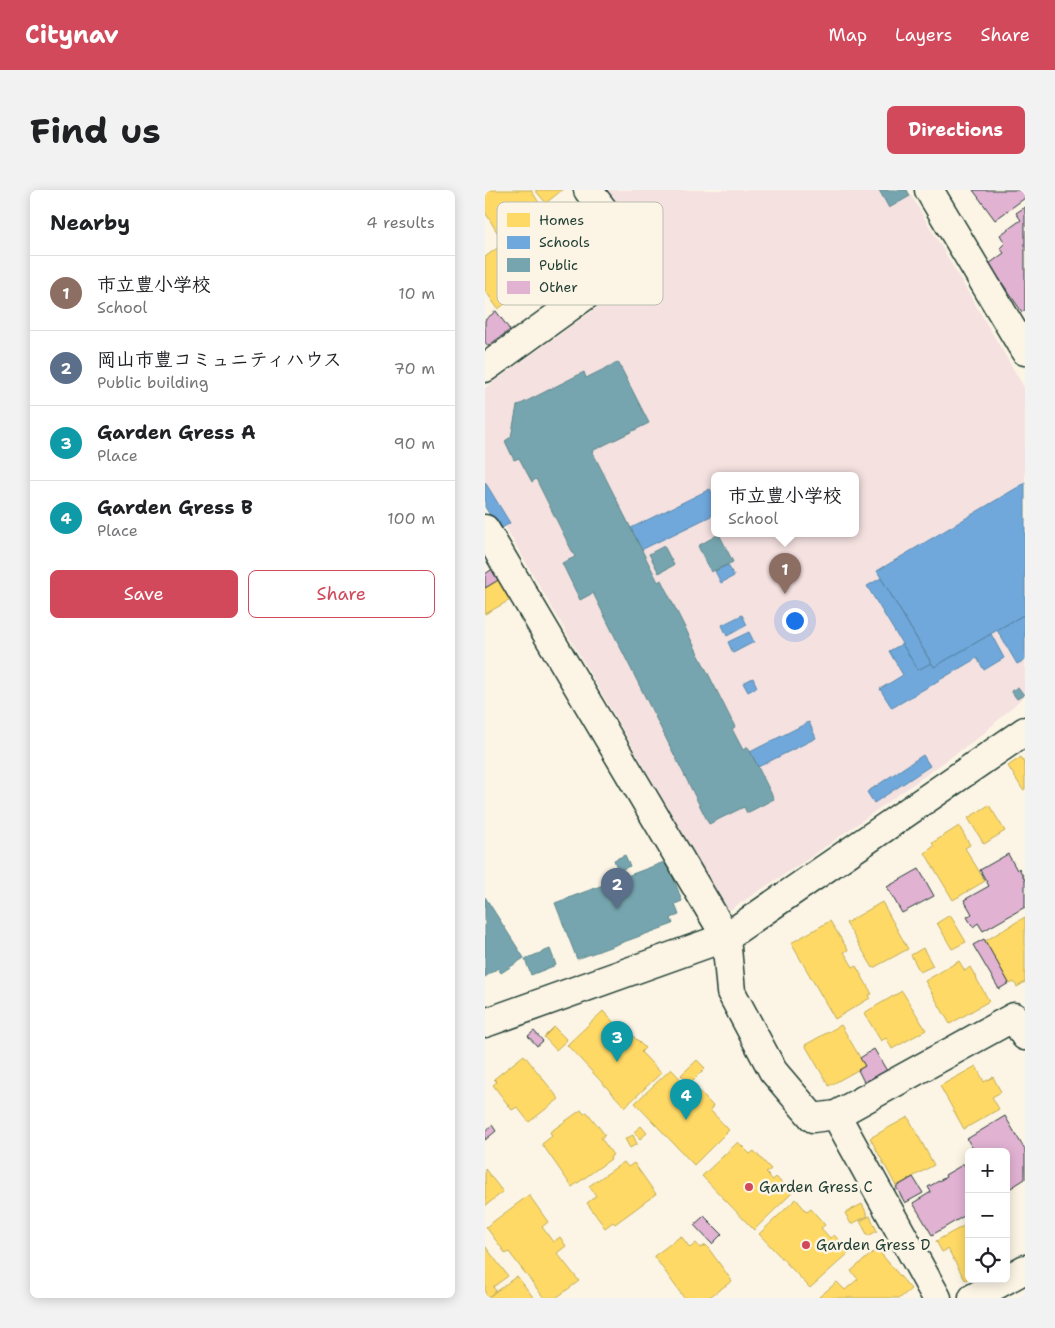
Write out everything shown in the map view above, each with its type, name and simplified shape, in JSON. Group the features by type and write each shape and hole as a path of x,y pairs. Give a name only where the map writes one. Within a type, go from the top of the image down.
{"street":[{"path":"588,190 597,202"},
{"path":"929,190 1025,352"},
{"path":"485,368 572,305"},
{"path":"485,529 726,937 731,992 773,1071 813,1118 836,1115 1014,1016 1025,1036"},
{"path":"485,1023 726,937 1025,731"},
{"path":"836,1115 937,1298"},
{"path":"973,1298 1025,1269"}],"shaded area":[{"path":"602,190 908,190 1025,389 1025,695 982,735 808,859 728,911 485,492 485,388 601,305 663,305 663,202 611,202"}],"building: Homes":[{"path":"485,190 531,190 538,202 497,202 497,232 485,212"},
{"path":"535,190 562,190 547,202"},
{"path":"497,248 497,305 504,305 498,309 485,290 485,257"},
{"path":"500,579 512,599 485,614 485,588"},
{"path":"1021,757 1025,763 1025,789 1023,790 1008,766"},
{"path":"989,805 1005,831 984,844 968,818"},
{"path":"959,826 970,845 965,848 985,881 953,900 925,853 934,846 932,843"},
{"path":"882,902 908,949 873,968 846,923"},
{"path":"950,915 966,942 952,949 937,923"},
{"path":"1025,917 1025,982 1017,987 1014,982 1009,983 985,941"},
{"path":"830,921 848,950 844,952 853,967 856,966 872,994 869,995 870,998 835,1019 791,943"},
{"path":"923,948 933,966 920,972 911,955"},
{"path":"959,961 965,971 970,967 989,1001 950,1024 925,981"},
{"path":"902,991 926,1030 892,1049 886,1038 881,1041 864,1013"},
{"path":"603,1011 621,1030 624,1027 645,1048 641,1052 661,1073 625,1107 567,1045"},
{"path":"841,1025 865,1066 829,1086 805,1045"},
{"path":"554,1027 567,1040 556,1050 544,1037"},
{"path":"524,1055 559,1099 529,1122 517,1107 512,1110 493,1085 497,1082 494,1079"},
{"path":"697,1060 705,1068 690,1083 681,1075"},
{"path":"976,1066 984,1082 993,1077 1001,1092 992,1097 999,1109 964,1129 940,1086"},
{"path":"671,1069 690,1089 694,1086 713,1106 710,1110 729,1130 694,1165 635,1103"},
{"path":"581,1110 584,1114 587,1112 605,1135 601,1138 613,1155 610,1157 611,1159 572,1187 542,1144 552,1136 550,1132"},
{"path":"908,1117 934,1165 896,1186 870,1138"},
{"path":"641,1126 647,1133 640,1139 634,1132"},
{"path":"633,1135 637,1144 630,1148 625,1139"},
{"name":"Garden Gress C","path":"738,1142 750,1154 754,1151 771,1169 766,1173 773,1180 776,1177 792,1193 754,1230 702,1176"},
{"path":"624,1162 628,1167 634,1163 656,1194 615,1224 613,1222 605,1228 587,1203 596,1196 589,1186"},
{"path":"485,1169 503,1192 485,1206"},
{"path":"529,1195 548,1222 542,1227 553,1242 560,1237 566,1246 557,1253 579,1281 556,1298 544,1298 509,1252 506,1254 486,1227"},
{"name":"Garden Gress D","path":"796,1199 807,1212 811,1209 825,1225 821,1228 830,1238 834,1235 850,1252 810,1288 759,1234"},
{"path":"862,1204 868,1216 851,1224 845,1213"},
{"path":"870,1216 877,1231 868,1236 860,1221"},
{"path":"965,1225 965,1280 948,1249 942,1252 936,1241"},
{"path":"681,1236 690,1248 696,1243 700,1248 706,1245 732,1281 708,1298 684,1298 654,1256"},
{"path":"485,1246 508,1276 493,1287 496,1291 487,1298 485,1298"},
{"path":"877,1249 911,1289 900,1298 819,1297 837,1282 845,1290 858,1279 851,1271"},
{"path":"517,1276 532,1298 487,1298"}],"building: Schools":[{"path":"485,482 510,523 499,530 485,507"},
{"path":"1025,483 1025,614 934,667 877,571"},
{"path":"710,489 711,491 711,516 641,550 631,528"},
{"path":"728,565 734,576 721,583 715,571"},
{"path":"881,578 931,663 918,670 867,586"},
{"path":"1025,614 1025,660 1017,664 997,630"},
{"path":"742,615 747,625 727,636 722,625"},
{"path":"749,632 754,642 733,653 728,642"},
{"path":"991,634 1004,658 984,670 977,658 892,708 880,689 903,675 889,651 902,644 918,670 931,663 934,667"},
{"path":"753,678 757,687 748,692 743,683"},
{"path":"809,722 816,738 758,767 750,752"},
{"path":"923,755 930,766 874,803 867,792"}],"building: Public":[{"path":"879,190 907,190 910,196 889,208"},
{"path":"618,362 649,423 592,451 658,582 661,580 735,727 732,729 743,750 748,747 774,799 747,813 744,807 709,824 593,593 580,600 562,563 575,557 536,479 532,482 519,458 514,460 505,441 511,437 517,406 584,372 586,378"},
{"path":"714,537 720,537 733,562 711,572 698,546"},
{"path":"664,546 674,565 659,573 649,554"},
{"path":"1018,687 1024,695 1017,699 1011,691"},
{"path":"625,855 630,866 618,871 614,860"},
{"path":"667,861 682,901 675,904 679,915 671,918 673,924 577,959 555,903"},
{"path":"485,897 524,958 501,973 498,968 485,977"},
{"path":"550,949 556,965 531,975 525,959"}],"building: Other":[{"path":"973,190 1025,190 1025,198 995,220"},
{"path":"1025,207 1025,310 1022,312 989,264 1004,253 1000,248 1005,243 1000,235 1021,220 1016,213"},
{"path":"496,311 510,330 488,346 485,342 485,320"},
{"path":"494,568 500,579 485,588 485,574"},
{"path":"1008,854 1017,870 1019,868 1025,880 1025,907 983,931 978,923 973,927 967,917 972,914 964,900 989,886 980,870"},
{"path":"919,869 934,896 902,913 887,887"},
{"path":"984,939 1009,983 999,989 973,945"},
{"path":"534,1031 543,1041 537,1046 528,1036"},
{"path":"874,1049 887,1071 865,1084 858,1070 865,1066 860,1058"},
{"path":"1005,1116 1025,1150 1025,1179 1010,1188 1010,1148 973,1148 967,1139"},
{"path":"492,1125 496,1131 485,1140 485,1131"},
{"path":"964,1164 965,1166 965,1215 932,1235 913,1203 931,1192 928,1187 946,1177 945,1175"},
{"path":"913,1177 923,1193 905,1203 896,1187"},
{"path":"704,1216 722,1234 712,1244 694,1225"}],"place":[{"name":"市立豊小学校","path":"785,594"},
{"name":"岡山市豊コミュニティハウス","path":"617,909"},
{"name":"Garden Gress A","path":"617,1062"},
{"name":"Garden Gress B","path":"686,1120"},
{"name":"Garden Gress C","path":"749,1187"},
{"name":"Garden Gress D","path":"806,1245"}]}
